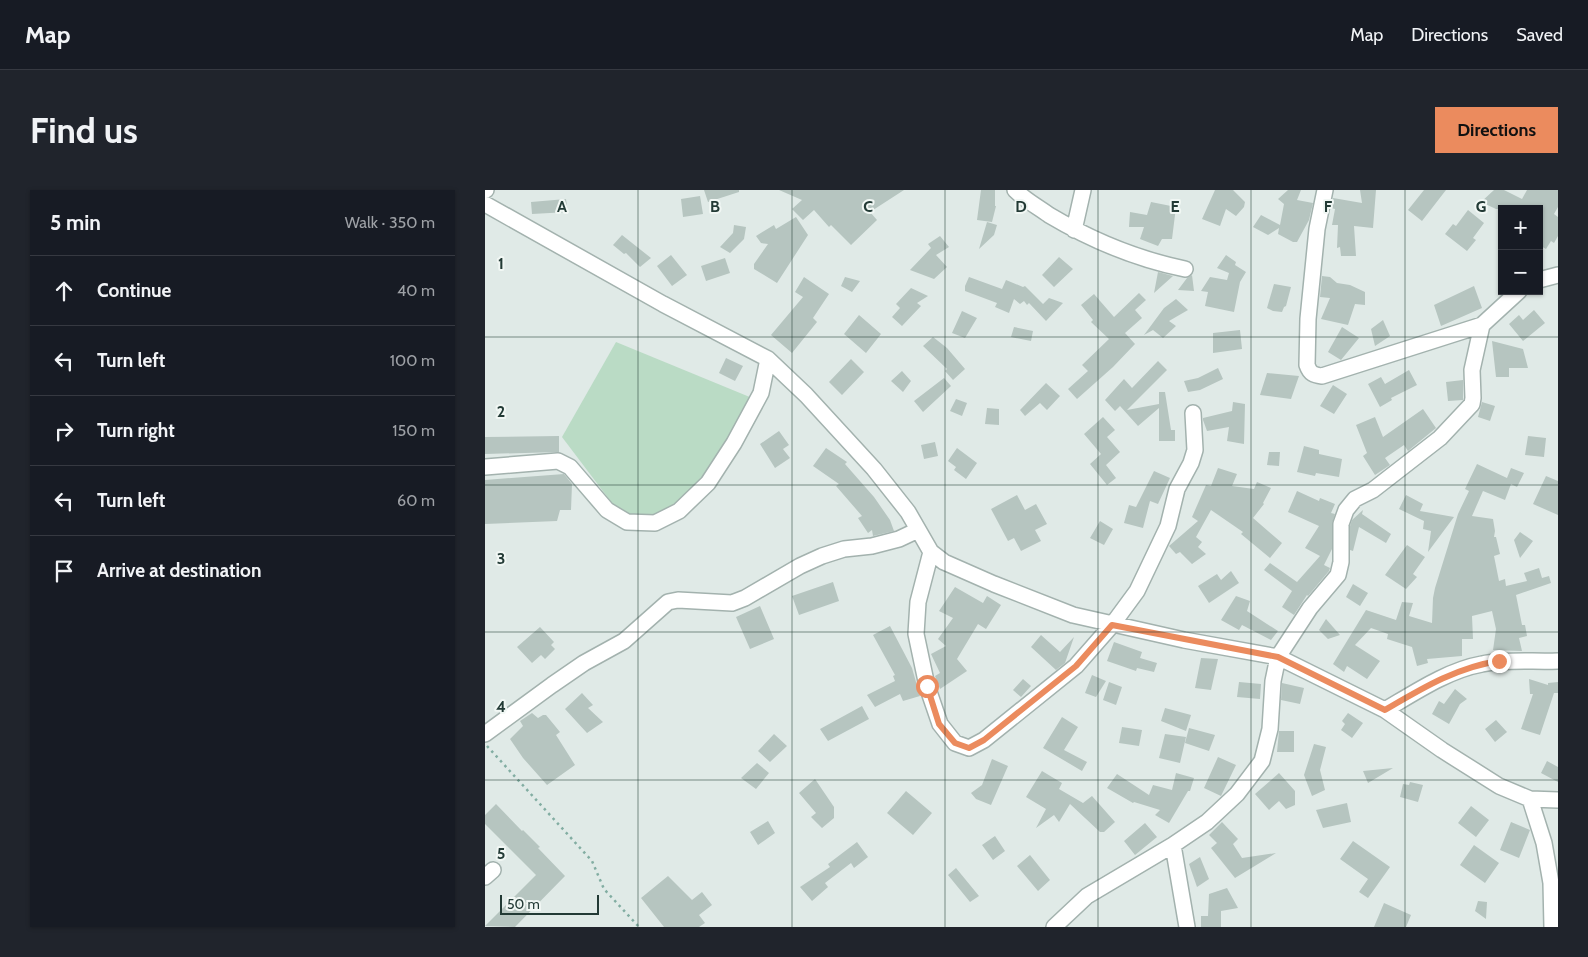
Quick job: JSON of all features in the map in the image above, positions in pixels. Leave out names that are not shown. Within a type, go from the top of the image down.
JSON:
[{"type":"street","points":[[1015,190],[1074,230],[1125,252],[1185,269]]},
{"type":"street","points":[[1074,230],[1083,190]]},
{"type":"street","points":[[1325,190],[1317,229],[1308,319],[1307,365],[1309,371],[1314,375],[1323,376],[1483,325],[1515,295]]},
{"type":"street","points":[[485,204],[654,299],[768,359],[806,395],[873,469],[908,512],[931,552],[944,562],[1073,615],[1112,625],[1278,657],[1385,710],[1441,750],[1492,782],[1530,799],[1558,800]]},
{"type":"street","points":[[1543,279],[1558,275]]},
{"type":"street","points":[[1054,927],[1087,896],[1173,845],[1207,822],[1237,794],[1262,761],[1270,729],[1273,681],[1278,657],[1310,608],[1338,575],[1341,562],[1341,524],[1346,510],[1355,499],[1373,490],[1440,438],[1471,404],[1473,398],[1472,370],[1483,325]]},
{"type":"street","points":[[485,467],[558,461],[569,467],[607,510],[627,522],[655,523],[679,511],[708,483],[734,444],[761,392],[768,359]]},
{"type":"street","points":[[931,552],[918,602],[916,634],[927,686],[939,724],[955,743],[969,748],[984,740],[1076,666],[1112,625],[1137,591],[1168,526],[1177,489],[1191,463],[1195,450],[1193,413]]},
{"type":"street","points":[[485,734],[584,663],[624,641],[668,602],[678,600],[732,603],[745,598],[800,566],[822,556],[844,549],[872,546],[918,530]]},
{"type":"street","points":[[1385,710],[1424,687],[1480,664],[1499,661],[1558,661]]},
{"type":"street","points":[[1530,799],[1544,843],[1551,883],[1552,927]]},
{"type":"street","points":[[1173,845],[1187,927]]},
{"type":"path","points":[[485,743],[592,861],[604,889],[639,927]]},
{"type":"green space","points":[[616,342],[757,400],[702,487],[657,521],[621,515],[562,437]]},
{"type":"building","points":[[704,190],[739,190],[739,192],[708,202]]},
{"type":"building","points":[[779,190],[904,190],[870,212],[877,220],[851,245],[831,225],[829,227],[814,210],[803,220],[792,209],[802,200]]},
{"type":"building","points":[[981,190],[995,190],[996,206],[992,222],[977,220]]},
{"type":"building","points":[[1215,190],[1233,190],[1245,202],[1244,207],[1236,216],[1226,209],[1220,226],[1202,219]]},
{"type":"building","points":[[1288,190],[1301,190],[1297,200],[1313,203],[1309,220],[1297,242],[1293,242],[1278,234],[1279,228],[1268,235],[1253,227],[1261,215],[1280,225],[1284,204],[1278,199]]},
{"type":"building","points":[[1360,190],[1376,190],[1373,228],[1354,226],[1356,256],[1341,256],[1340,247],[1337,248],[1338,225],[1332,225],[1335,209],[1331,208],[1333,198],[1362,203]]},
{"type":"building","points":[[1424,190],[1446,190],[1422,221],[1408,210]]},
{"type":"building","points":[[1494,190],[1504,190],[1522,199],[1527,190],[1558,190],[1558,207],[1554,214],[1558,217],[1558,236],[1554,243],[1551,241],[1546,249],[1543,247],[1543,205],[1498,205],[1498,209],[1496,209],[1481,202]]},
{"type":"building","points":[[700,196],[703,214],[683,217],[681,199]]},
{"type":"building","points":[[566,199],[568,212],[532,214],[531,202]]},
{"type":"building","points":[[1151,202],[1176,207],[1172,239],[1162,239],[1158,246],[1140,239],[1144,227],[1129,227],[1130,212],[1147,215]]},
{"type":"building","points":[[1468,210],[1484,223],[1473,238],[1476,240],[1467,251],[1445,234],[1453,224],[1456,226]]},
{"type":"building","points":[[796,217],[808,235],[777,283],[754,269],[754,264],[768,244],[761,243],[756,236],[774,225],[776,229]]},
{"type":"building","points":[[987,222],[997,225],[994,235],[979,249]]},
{"type":"building","points":[[734,225],[746,227],[744,239],[730,253],[720,247],[733,233]]},
{"type":"building","points":[[622,235],[651,258],[640,267],[626,253],[624,254],[613,245]]},
{"type":"building","points":[[940,236],[949,247],[936,255],[947,267],[934,279],[910,270],[931,248],[928,244]]},
{"type":"building","points":[[671,255],[687,275],[672,286],[657,266]]},
{"type":"building","points":[[1226,255],[1236,262],[1235,265],[1246,272],[1240,282],[1234,312],[1205,306],[1208,292],[1201,291],[1210,277],[1227,280],[1229,273],[1217,268]]},
{"type":"building","points":[[1059,257],[1073,269],[1054,287],[1042,275]]},
{"type":"building","points":[[725,258],[730,273],[706,281],[701,266]]},
{"type":"building","points":[[1158,272],[1173,276],[1154,293]]},
{"type":"building","points":[[1192,275],[1194,291],[1178,290],[1187,278]]},
{"type":"building","points":[[1322,276],[1330,277],[1337,283],[1350,285],[1365,292],[1365,305],[1355,304],[1348,325],[1321,319],[1330,298],[1320,297]]},
{"type":"building","points":[[804,277],[829,294],[813,318],[817,322],[792,353],[771,335],[803,297],[795,292]]},
{"type":"building","points":[[845,277],[860,281],[852,292],[841,286]]},
{"type":"building","points":[[969,277],[1002,289],[1006,280],[1023,287],[1025,286],[1043,304],[1049,298],[1063,303],[1046,321],[1029,303],[1027,305],[1024,301],[1020,304],[1014,299],[1009,313],[995,307],[997,303],[965,291]]},
{"type":"building","points":[[1274,284],[1291,287],[1286,306],[1282,312],[1267,308]]},
{"type":"building","points":[[1474,286],[1482,308],[1441,326],[1434,305]]},
{"type":"building","points":[[911,288],[928,296],[917,303],[921,306],[902,326],[892,317],[900,308],[896,304]]},
{"type":"building","points":[[1139,293],[1146,300],[1135,310],[1142,318],[1125,333],[1135,344],[1113,367],[1077,399],[1068,389],[1088,371],[1082,365],[1109,339],[1091,322],[1093,320],[1081,305],[1094,294],[1114,317]]},
{"type":"building","points":[[1176,299],[1188,310],[1169,321],[1176,326],[1163,338],[1153,330],[1144,335],[1164,308]]},
{"type":"building","points":[[1534,310],[1545,323],[1523,341],[1509,324],[1519,315],[1523,320]]},
{"type":"building","points":[[962,311],[977,318],[965,338],[952,333]]},
{"type":"building","points":[[859,315],[881,334],[866,353],[844,334]]},
{"type":"building","points":[[1383,320],[1390,336],[1375,346],[1371,329]]},
{"type":"building","points":[[1014,327],[1033,331],[1031,341],[1011,337]]},
{"type":"building","points":[[1342,327],[1359,338],[1341,360],[1328,352]]},
{"type":"building","points":[[1240,330],[1242,349],[1213,353],[1213,333]]},
{"type":"building","points":[[933,337],[947,348],[965,369],[953,380],[945,371],[947,369],[923,346]]},
{"type":"building","points":[[1492,341],[1523,349],[1528,368],[1509,368],[1509,377],[1496,377]]},
{"type":"building","points":[[726,358],[743,366],[735,381],[719,373]]},
{"type":"building","points":[[851,359],[864,372],[842,395],[829,382]]},
{"type":"building","points":[[1158,361],[1167,370],[1127,410],[1159,404],[1159,392],[1165,392],[1171,430],[1175,430],[1175,441],[1159,441],[1159,408],[1138,426],[1120,406],[1115,411],[1105,400],[1124,379],[1132,388]]},
{"type":"building","points":[[1218,368],[1223,379],[1200,390],[1188,392],[1184,381],[1198,378]]},
{"type":"building","points":[[1409,370],[1417,385],[1391,398],[1392,400],[1380,407],[1368,384],[1381,377],[1385,384]]},
{"type":"building","points":[[902,371],[911,381],[903,392],[891,381]]},
{"type":"building","points":[[1267,373],[1299,376],[1291,399],[1260,395]]},
{"type":"building","points":[[944,378],[951,386],[923,412],[914,401]]},
{"type":"building","points":[[1463,380],[1463,400],[1448,401],[1446,382]]},
{"type":"building","points":[[1046,383],[1060,396],[1047,410],[1040,403],[1025,416],[1020,410]]},
{"type":"building","points":[[1333,385],[1347,394],[1334,414],[1320,406]]},
{"type":"building","points":[[956,399],[967,403],[962,416],[950,411]]},
{"type":"building","points":[[1233,402],[1245,404],[1244,444],[1227,441],[1229,427],[1207,431],[1203,420],[1203,418],[1232,411]]},
{"type":"building","points":[[1482,402],[1495,406],[1490,421],[1478,417]]},
{"type":"building","points":[[987,408],[999,409],[999,425],[985,424]]},
{"type":"building","points":[[1423,409],[1436,428],[1408,451],[1404,445],[1385,458],[1390,465],[1375,475],[1363,456],[1367,453],[1356,425],[1375,417],[1383,437]]},
{"type":"building","points":[[1103,417],[1115,430],[1107,437],[1120,452],[1106,465],[1116,478],[1107,485],[1090,464],[1101,454],[1084,434]]},
{"type":"building","points":[[779,431],[789,445],[783,449],[790,458],[775,468],[760,444]]},
{"type":"building","points":[[559,436],[559,452],[485,454],[485,437]]},
{"type":"building","points":[[1528,436],[1546,438],[1544,457],[1525,455]]},
{"type":"building","points":[[935,442],[938,456],[924,459],[921,445]]},
{"type":"building","points":[[1304,446],[1319,450],[1319,454],[1342,459],[1339,477],[1316,473],[1315,476],[1297,472]]},
{"type":"building","points":[[826,448],[847,462],[845,464],[874,497],[890,520],[894,531],[873,536],[872,530],[868,533],[858,518],[862,516],[836,486],[839,484],[813,466]]},
{"type":"building","points":[[957,448],[977,463],[966,479],[954,470],[956,467],[948,461]]},
{"type":"building","points":[[1269,452],[1280,452],[1279,466],[1267,465]]},
{"type":"building","points":[[1477,464],[1507,478],[1511,468],[1524,473],[1517,487],[1511,484],[1505,500],[1483,491],[1472,516],[1493,519],[1494,537],[1496,537],[1500,554],[1494,556],[1499,581],[1505,579],[1506,586],[1527,581],[1524,573],[1539,568],[1542,578],[1549,576],[1551,583],[1516,595],[1522,625],[1525,625],[1527,636],[1519,638],[1522,651],[1493,650],[1496,629],[1492,611],[1472,616],[1473,639],[1462,639],[1462,656],[1427,659],[1428,663],[1417,666],[1412,647],[1387,639],[1388,634],[1371,628],[1355,645],[1380,661],[1367,679],[1347,666],[1344,672],[1333,664],[1366,610],[1396,620],[1402,602],[1413,603],[1409,616],[1432,623],[1435,588],[1458,514],[1469,491],[1465,489]]},
{"type":"building","points":[[1218,468],[1237,474],[1232,486],[1254,489],[1257,482],[1271,488],[1264,504],[1253,518],[1282,543],[1270,558],[1241,534],[1243,532],[1211,510],[1196,537],[1202,542],[1198,547],[1206,554],[1192,564],[1180,552],[1176,554],[1169,546],[1198,521],[1192,517],[1206,485],[1211,486]]},
{"type":"building","points":[[1154,471],[1170,478],[1158,504],[1150,501],[1143,528],[1124,523],[1129,505],[1136,507]]},
{"type":"building","points":[[564,474],[572,484],[571,510],[560,510],[557,521],[485,524],[485,480]]},
{"type":"building","points":[[1546,476],[1558,481],[1558,515],[1533,504]]},
{"type":"building","points":[[1297,491],[1319,501],[1320,498],[1335,504],[1331,513],[1335,514],[1332,524],[1332,549],[1324,565],[1330,568],[1329,571],[1307,595],[1294,615],[1282,607],[1292,591],[1264,570],[1270,563],[1297,582],[1320,556],[1305,548],[1319,526],[1288,512]]},
{"type":"building","points":[[1017,495],[1025,510],[1036,504],[1047,524],[1035,530],[1041,541],[1021,551],[1014,538],[1008,541],[991,509]]},
{"type":"building","points":[[1406,495],[1423,504],[1420,511],[1454,517],[1428,552],[1431,531],[1423,529],[1424,521],[1399,509]]},
{"type":"building","points":[[1363,510],[1362,514],[1391,534],[1386,543],[1359,527],[1353,551],[1350,550],[1350,526],[1352,520]]},
{"type":"building","points":[[1100,521],[1113,529],[1104,545],[1090,538]]},
{"type":"building","points":[[1520,532],[1533,541],[1520,558],[1514,540]]},
{"type":"building","points":[[1407,545],[1425,557],[1413,574],[1417,577],[1406,589],[1385,575]]},
{"type":"building","points":[[1231,571],[1239,583],[1209,603],[1198,586],[1217,574],[1221,580]]},
{"type":"building","points":[[833,582],[839,601],[799,615],[792,596]]},
{"type":"building","points":[[1353,584],[1368,593],[1360,606],[1346,597]]},
{"type":"building","points":[[955,587],[983,603],[987,596],[1001,605],[986,629],[978,624],[957,659],[967,671],[940,689],[935,676],[940,673],[931,654],[946,646],[938,639],[953,618],[939,611]]},
{"type":"building","points":[[1236,596],[1250,601],[1247,611],[1278,631],[1271,640],[1242,625],[1239,630],[1221,620]]},
{"type":"building","points":[[760,606],[774,639],[750,649],[736,617]]},
{"type":"building","points":[[1326,619],[1340,635],[1328,639],[1319,630]]},
{"type":"building","points":[[890,626],[912,668],[920,696],[903,701],[900,694],[875,707],[867,695],[895,681],[893,676],[895,675],[873,635]]},
{"type":"building","points":[[540,627],[554,642],[551,645],[555,649],[545,659],[541,655],[532,663],[517,647]]},
{"type":"building","points":[[1041,635],[1060,652],[1074,637],[1065,663],[1056,670],[1031,647]]},
{"type":"building","points":[[1114,642],[1142,652],[1140,658],[1157,663],[1154,672],[1137,668],[1136,671],[1107,661]]},
{"type":"building","points":[[1201,658],[1218,659],[1211,690],[1195,688]]},
{"type":"building","points":[[1092,675],[1106,681],[1096,697],[1085,693]]},
{"type":"building","points":[[1023,679],[1031,686],[1021,697],[1013,690]]},
{"type":"building","points":[[1529,679],[1548,685],[1548,683],[1558,682],[1558,693],[1554,693],[1540,735],[1521,729],[1533,694],[1530,694]]},
{"type":"building","points":[[1109,682],[1122,687],[1116,705],[1103,700]]},
{"type":"building","points":[[1239,682],[1261,684],[1260,699],[1237,697]]},
{"type":"building","points":[[1282,683],[1304,688],[1300,704],[1281,700]]},
{"type":"building","points":[[1455,689],[1467,699],[1460,704],[1449,724],[1432,714],[1439,701],[1444,704]]},
{"type":"building","points":[[582,693],[593,705],[588,708],[603,722],[587,733],[565,709]]},
{"type":"building","points":[[862,706],[869,719],[828,741],[820,729]]},
{"type":"building","points":[[1165,708],[1191,715],[1186,731],[1161,721]]},
{"type":"building","points":[[532,713],[538,718],[546,715],[560,732],[556,735],[575,765],[547,785],[523,758],[510,739],[523,726],[520,721]]},
{"type":"building","points":[[1348,713],[1363,723],[1352,738],[1341,730],[1345,724],[1342,721]]},
{"type":"building","points":[[1062,717],[1078,727],[1064,750],[1087,762],[1082,771],[1043,748]]},
{"type":"building","points":[[1496,720],[1507,732],[1495,742],[1485,729]]},
{"type":"building","points":[[1122,727],[1142,730],[1139,746],[1119,743]]},
{"type":"building","points":[[1189,728],[1215,735],[1209,751],[1185,743]]},
{"type":"building","points":[[1279,731],[1294,731],[1294,752],[1277,752]]},
{"type":"building","points":[[774,734],[787,746],[770,762],[758,751]]},
{"type":"building","points":[[1165,734],[1186,737],[1180,763],[1159,758]]},
{"type":"building","points":[[1314,744],[1326,747],[1320,770],[1325,790],[1312,796],[1304,775]]},
{"type":"building","points":[[1218,757],[1236,765],[1221,796],[1204,788]]},
{"type":"building","points":[[992,759],[1008,766],[991,805],[976,799],[971,793],[982,785]]},
{"type":"building","points":[[1547,761],[1558,767],[1558,782],[1541,773]]},
{"type":"building","points":[[757,763],[769,773],[756,789],[741,778]]},
{"type":"building","points":[[1393,768],[1368,783],[1363,771]]},
{"type":"building","points":[[1042,771],[1062,783],[1059,789],[1083,803],[1092,796],[1115,822],[1104,832],[1100,832],[1070,804],[1059,822],[1054,815],[1036,828],[1046,809],[1026,797]]},
{"type":"building","points":[[1176,773],[1194,778],[1190,791],[1188,791],[1169,823],[1155,815],[1160,810],[1133,803],[1107,788],[1117,774],[1149,795],[1153,785],[1172,790]]},
{"type":"building","points":[[1279,773],[1295,791],[1295,805],[1286,809],[1279,801],[1269,810],[1255,794]]},
{"type":"building","points":[[815,779],[834,807],[834,818],[822,828],[811,817],[816,813],[799,793]]},
{"type":"building","points":[[1410,782],[1423,785],[1418,802],[1400,797],[1403,784],[1409,785]]},
{"type":"building","points":[[906,791],[932,813],[913,835],[887,813]]},
{"type":"building","points":[[1347,803],[1351,822],[1323,828],[1316,810]]},
{"type":"building","points":[[496,804],[540,847],[538,848],[565,876],[515,927],[485,926],[536,875],[485,824],[485,815]]},
{"type":"building","points":[[1471,806],[1489,820],[1476,837],[1458,823]]},
{"type":"building","points":[[768,821],[775,833],[758,845],[750,832]]},
{"type":"building","points":[[1222,822],[1238,839],[1233,844],[1242,858],[1276,853],[1235,878],[1211,848],[1217,843],[1209,835]]},
{"type":"building","points":[[1511,822],[1530,830],[1519,858],[1500,850]]},
{"type":"building","points":[[1145,823],[1157,837],[1135,855],[1124,841]]},
{"type":"building","points":[[995,836],[1005,851],[993,860],[982,845]]},
{"type":"building","points":[[1353,841],[1390,867],[1368,898],[1359,892],[1368,879],[1340,859]]},
{"type":"building","points":[[857,842],[868,857],[854,868],[851,863],[825,883],[828,887],[812,901],[800,887],[830,867],[828,864]]},
{"type":"building","points":[[1474,845],[1499,863],[1485,883],[1460,865]]},
{"type":"building","points":[[1030,855],[1050,880],[1038,891],[1017,866]]},
{"type":"building","points":[[1200,857],[1209,879],[1197,887],[1189,864]]},
{"type":"building","points":[[956,868],[979,896],[970,902],[948,875]]},
{"type":"building","points":[[668,876],[692,900],[702,892],[712,905],[699,915],[705,923],[699,927],[664,927],[641,898]]},
{"type":"building","points":[[1227,888],[1238,908],[1221,911],[1221,927],[1201,927],[1201,916],[1208,916],[1209,894]]},
{"type":"building","points":[[1478,901],[1487,902],[1486,919],[1475,911]]},
{"type":"building","points":[[1384,903],[1411,915],[1406,927],[1374,927]]},
{"type":"route","points":[[927,686],[939,724],[955,743],[969,748],[984,740],[1076,666],[1112,625],[1278,657],[1385,710],[1424,687],[1455,673],[1480,664],[1499,661]]}]
